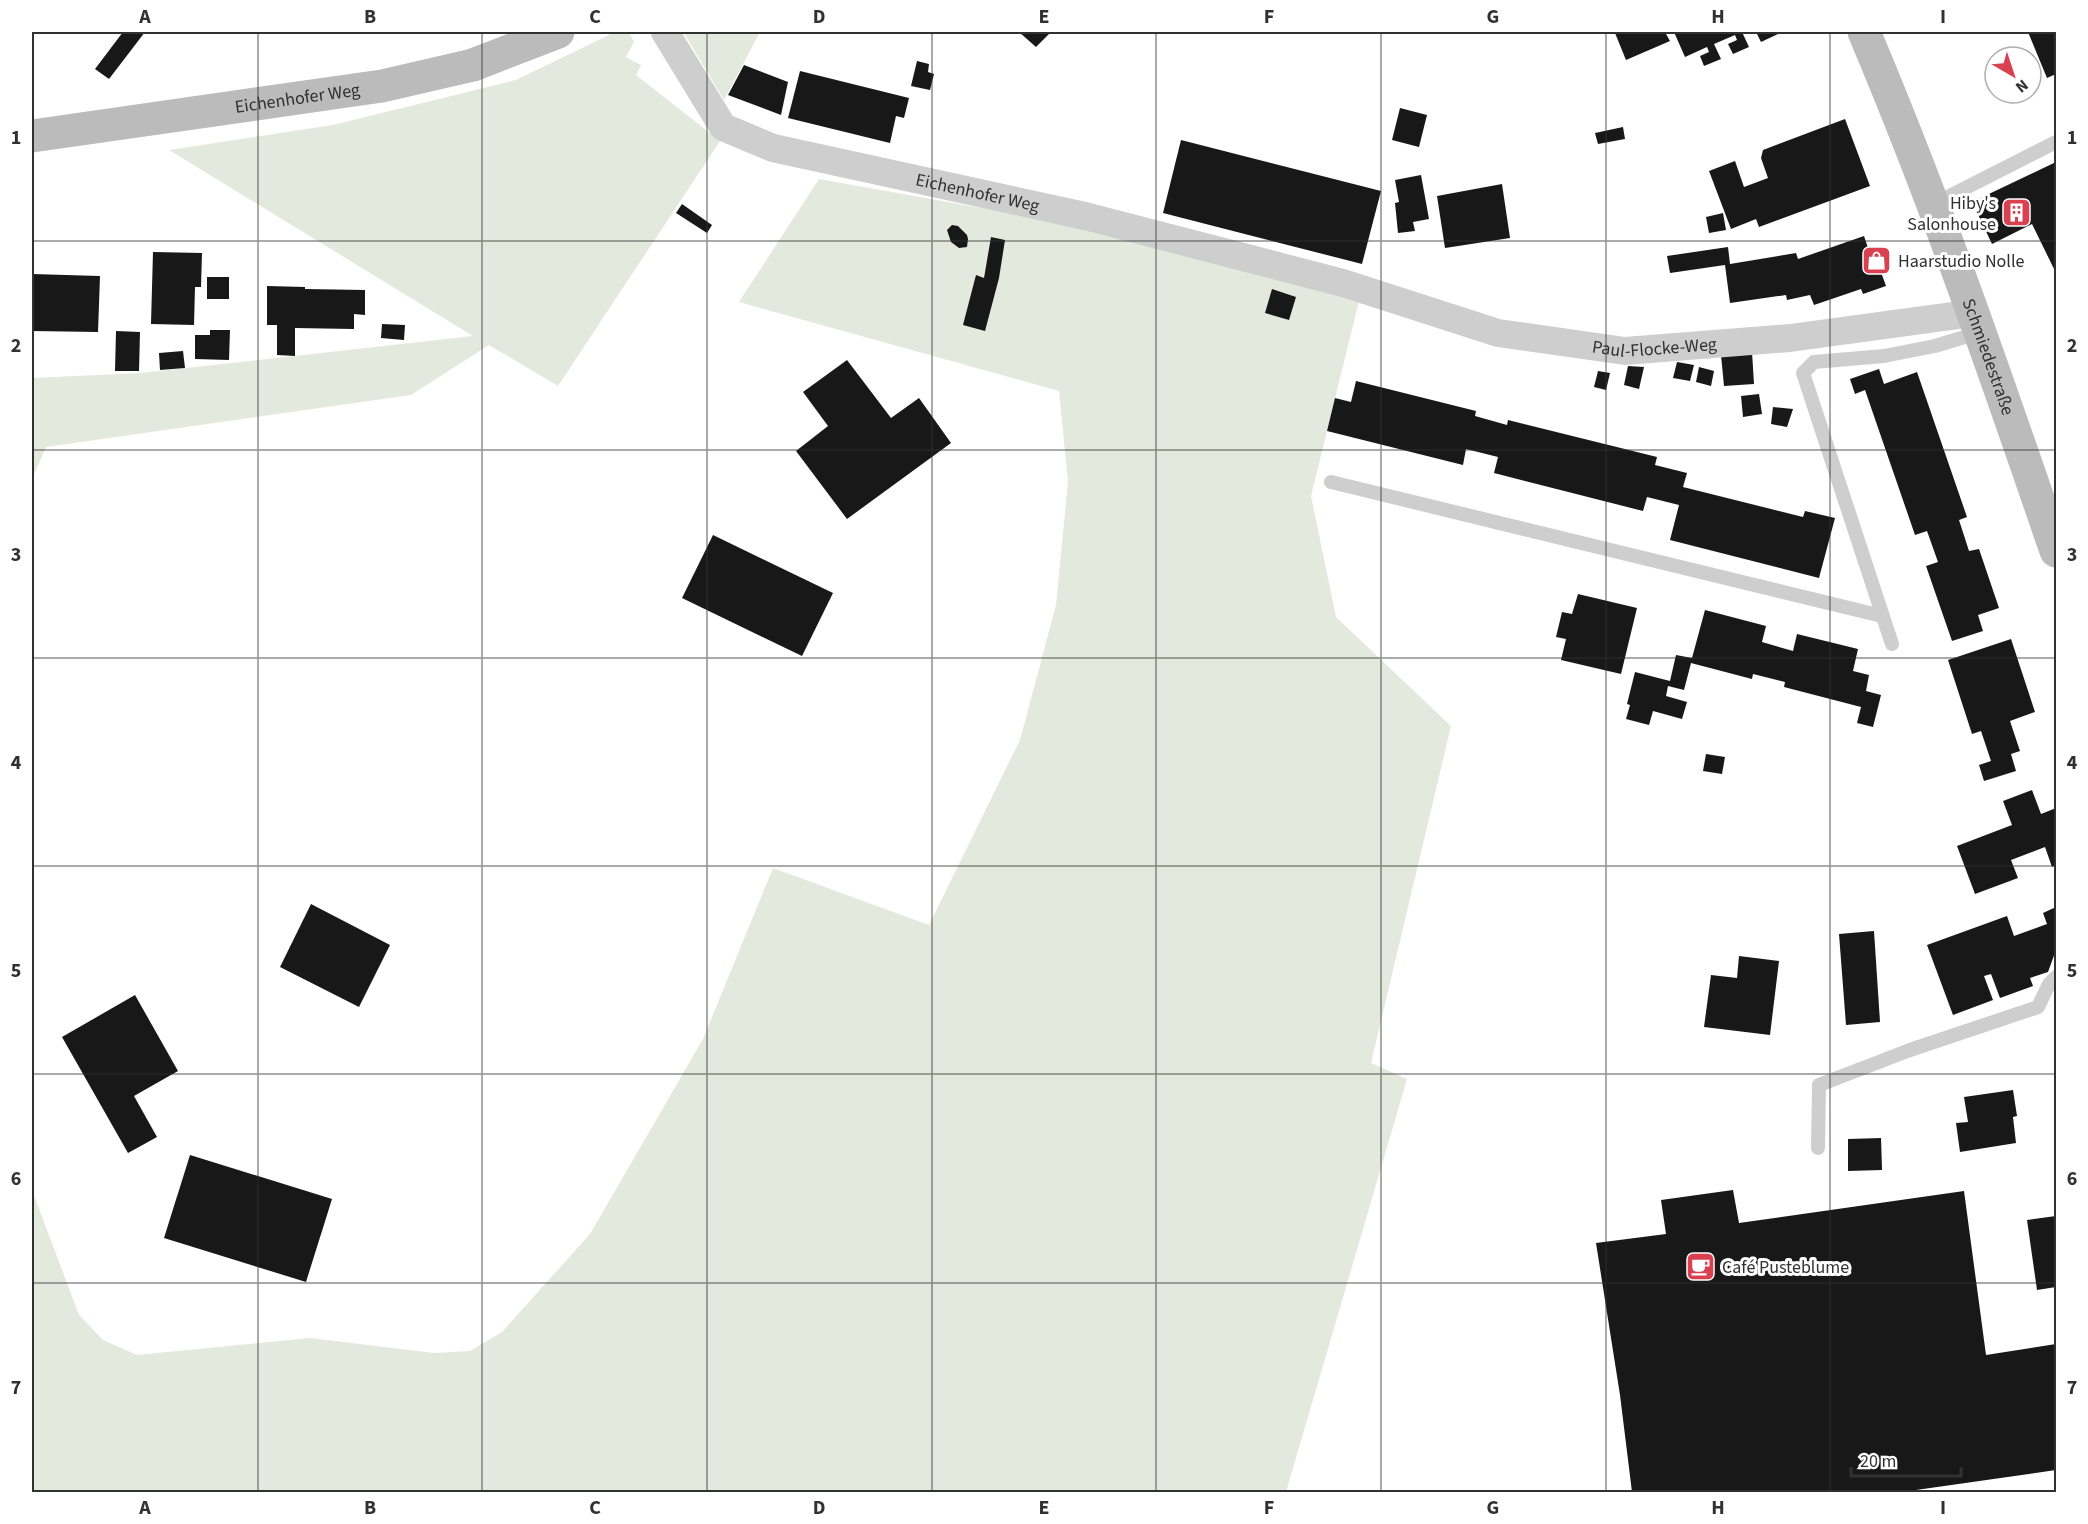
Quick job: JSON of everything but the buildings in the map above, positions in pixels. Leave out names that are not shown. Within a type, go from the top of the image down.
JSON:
[{"type":"main road","name":"Eichenhofer Weg","points":[[32,136],[382,87],[473,64],[558,32]]},
{"type":"main road","name":"Schmiedestraße","points":[[1864,32],[1934,204],[2056,551]]},
{"type":"street","name":"Eichenhofer Weg","points":[[665,32],[723,127],[773,148],[1085,216],[1343,283]]},
{"type":"street","name":"Paul-Flocke-Weg","points":[[1343,283],[1498,333],[1625,351],[1977,322]]},
{"type":"lane","points":[[1934,204],[2056,142]]},
{"type":"lane","points":[[1892,644],[1803,373],[1814,362],[1884,356],[1935,346],[1977,322]]},
{"type":"lane","points":[[1331,482],[1882,616]]},
{"type":"lane","points":[[1818,1148],[1819,1085],[1910,1050],[2038,1007],[2049,984],[2056,977]]},
{"type":"shaded area","points":[[615,32],[629,32],[634,42],[626,57],[641,65],[636,75],[720,141],[558,386],[489,345],[411,395],[46,447],[32,479],[32,378],[141,373],[473,336],[169,150],[333,125],[516,80]]},
{"type":"shaded area","points":[[684,32],[760,32],[724,100],[685,35]]},
{"type":"shaded area","points":[[819,179],[1077,225],[1359,301],[1311,496],[1336,617],[1451,726],[1371,1063],[1407,1079],[1286,1492],[32,1492],[32,1190],[79,1315],[103,1340],[137,1355],[310,1338],[434,1353],[470,1351],[502,1332],[590,1234],[703,1039],[773,868],[929,925],[1020,740],[1056,605],[1068,482],[1059,391],[739,302]]},
{"type":"place","name":"Hiby's Salonhouse","points":[[2017,213]]},
{"type":"place","name":"Haarstudio Nolle","points":[[1877,261]]},
{"type":"place","name":"Café Pusteblume","points":[[1701,1267]]}]
